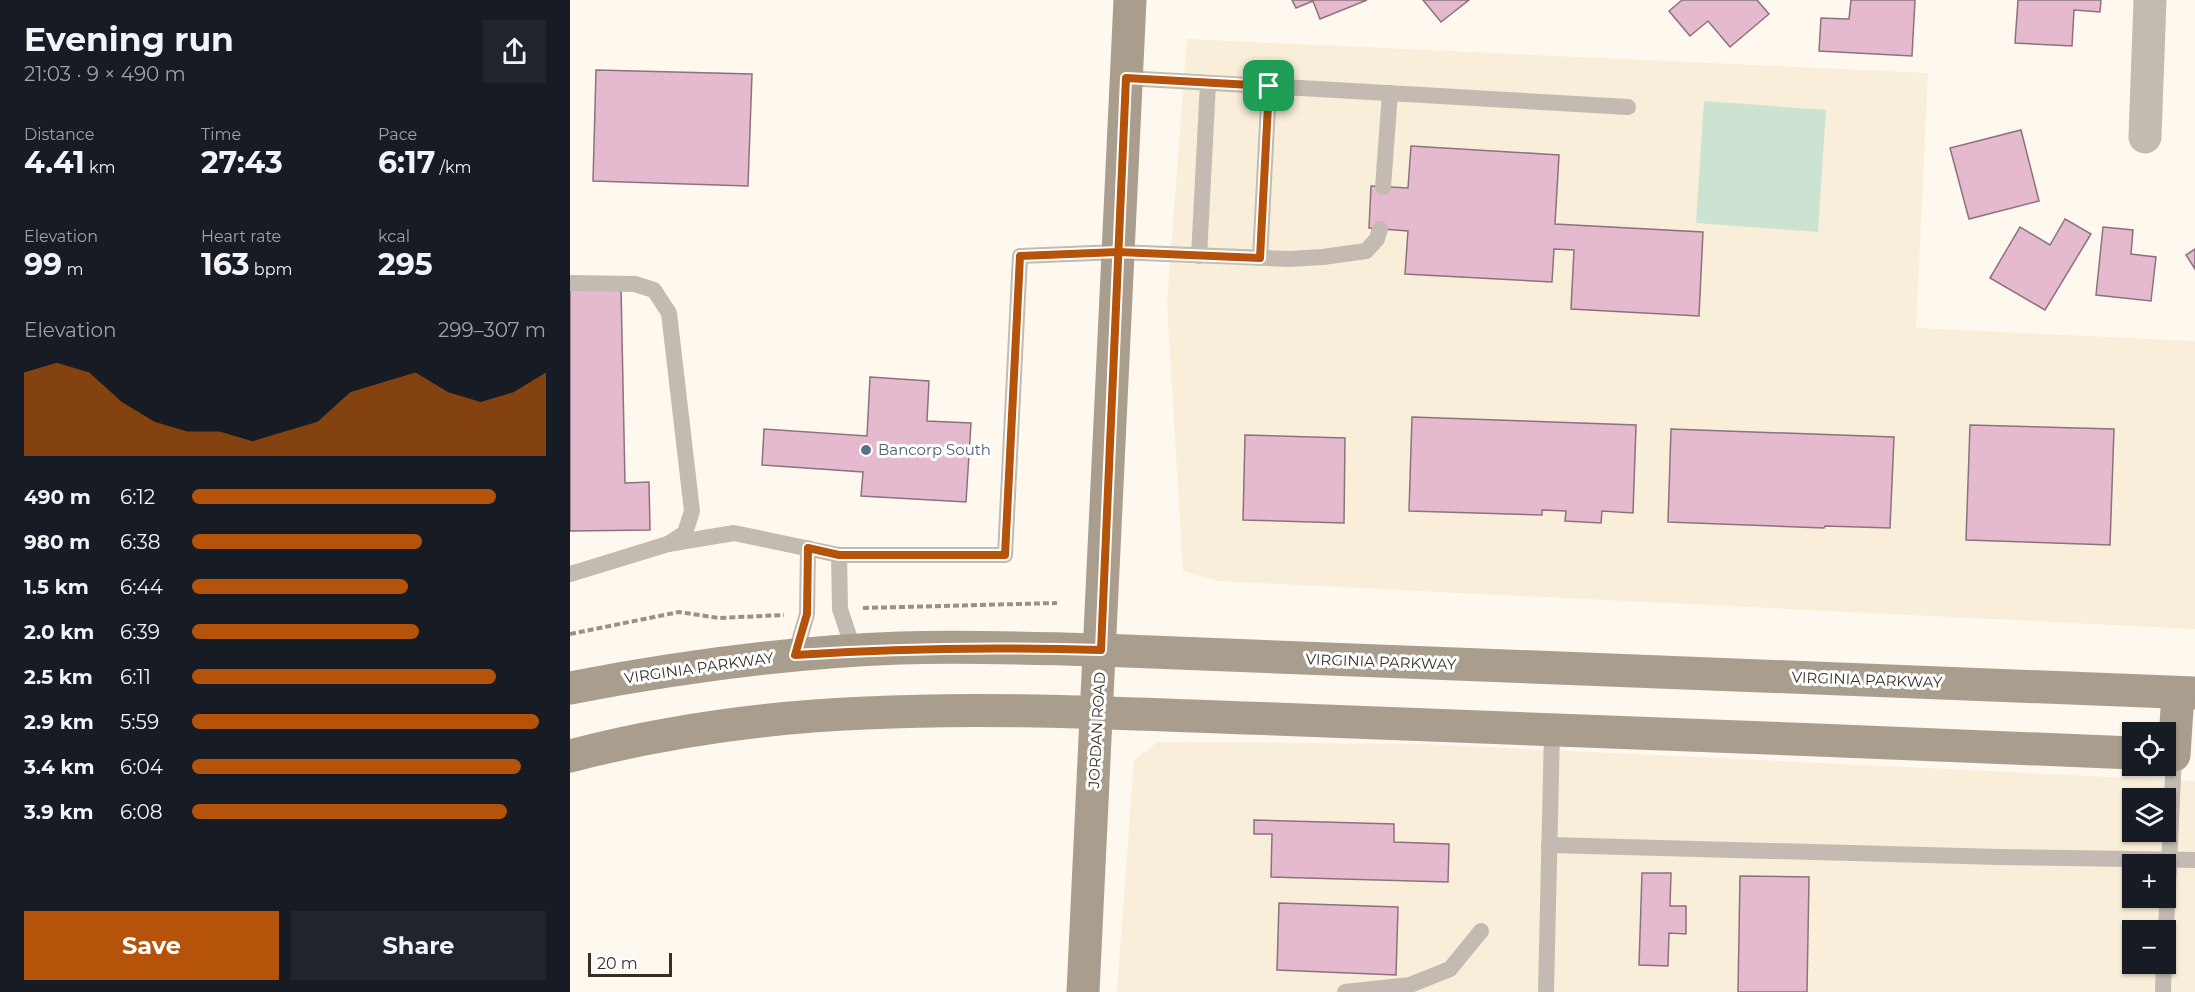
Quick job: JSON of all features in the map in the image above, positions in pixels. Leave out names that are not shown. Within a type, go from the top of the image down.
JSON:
[{"type":"main road","name":"JORDAN ROAD","points":[[1083,992],[1130,0]]},
{"type":"main road","name":"VIRGINIA PARKWAY","points":[[570,688],[622,678],[795,655],[961,647],[1101,650],[2186,693]]},
{"type":"main road","points":[[2178,755],[2186,693]]},
{"type":"main road","points":[[570,756],[642,739],[806,717],[939,711],[1098,713],[2122,753]]},
{"type":"street","points":[[2145,137],[2150,0]]},
{"type":"lane","points":[[1126,78],[1628,107]]},
{"type":"lane","points":[[1199,256],[1208,83]]},
{"type":"lane","points":[[1260,258],[1269,86]]},
{"type":"lane","points":[[1383,187],[1390,93]]},
{"type":"lane","points":[[570,574],[668,544],[734,533],[839,555],[1005,555],[1020,256],[1118,252],[1290,260],[1348,255],[1366,251],[1377,240],[1380,229]]},
{"type":"lane","points":[[570,283],[635,284],[654,290],[669,313],[692,511],[685,533],[668,544]]},
{"type":"lane","points":[[795,655],[807,614],[808,548]]},
{"type":"lane","points":[[839,555],[840,609],[854,651]]},
{"type":"lane","points":[[1546,992],[1552,730]]},
{"type":"lane","points":[[2169,854],[2178,755]]},
{"type":"lane","points":[[1549,845],[2122,858]]},
{"type":"lane","points":[[2176,859],[2195,860]]},
{"type":"lane","points":[[1345,992],[1410,985],[1450,969],[1481,931]]},
{"type":"lane","points":[[2163,992],[2164,974]]},
{"type":"shaded area","points":[[1187,39],[1928,73],[1916,328],[2195,341],[2195,629],[1218,581],[1183,571],[1167,303]]},
{"type":"shaded area","points":[[1158,742],[1423,744],[2195,781],[2195,992],[1117,992],[1134,760]]},
{"type":"green space","points":[[1704,101],[1826,110],[1818,232],[1696,223]]},
{"type":"building","points":[[1292,0],[1367,0],[1320,19],[1313,1],[1296,8]]},
{"type":"building","points":[[1423,0],[1469,0],[1441,22]]},
{"type":"building","points":[[1682,0],[1757,0],[1769,14],[1730,47],[1708,21],[1690,36],[1669,11]]},
{"type":"building","points":[[1851,0],[1915,0],[1912,56],[1819,51],[1821,18],[1849,19]]},
{"type":"building","points":[[2018,0],[2101,0],[2100,12],[2074,10],[2072,46],[2015,43]]},
{"type":"building","points":[[596,70],[752,74],[748,186],[593,181]]},
{"type":"building","points":[[2021,130],[2039,201],[1969,219],[1950,148]]},
{"type":"building","points":[[1411,146],[1559,155],[1555,224],[1703,232],[1699,316],[1571,309],[1574,250],[1554,249],[1552,282],[1405,274],[1408,231],[1369,228],[1371,186],[1408,188]]},
{"type":"building","points":[[2065,219],[2091,234],[2045,310],[1990,278],[2020,227],[2050,245]]},
{"type":"building","points":[[2103,227],[2133,230],[2131,254],[2156,257],[2151,301],[2096,295]]},
{"type":"building","points":[[2195,249],[2195,269],[2186,255]]},
{"type":"building","points":[[621,287],[625,483],[649,482],[650,530],[570,531],[570,288]]},
{"type":"building","name":"Bancorp South","points":[[870,377],[929,381],[927,421],[971,423],[966,502],[861,496],[863,472],[762,465],[764,429],[867,436]]},
{"type":"building","points":[[1412,417],[1636,425],[1633,513],[1602,511],[1601,523],[1565,521],[1566,511],[1542,510],[1542,515],[1409,511]]},
{"type":"building","points":[[1970,425],[2114,429],[2110,545],[1966,540]]},
{"type":"building","points":[[1671,429],[1894,437],[1890,528],[1668,522]]},
{"type":"building","points":[[1245,435],[1345,438],[1344,523],[1243,520]]},
{"type":"building","points":[[1254,820],[1394,824],[1394,842],[1449,844],[1448,882],[1271,877],[1272,834],[1254,834]]},
{"type":"building","points":[[1642,873],[1671,873],[1670,906],[1686,906],[1686,934],[1669,933],[1668,966],[1639,965]]},
{"type":"building","points":[[1740,876],[1809,877],[1807,992],[1738,992]]},
{"type":"building","points":[[1279,903],[1398,907],[1396,975],[1277,970]]},
{"type":"place","name":"Bancorp South","points":[[866,450]]},
{"type":"route","points":[[1269,86],[1126,78],[1118,252],[1101,650],[961,647],[900,648],[795,655],[807,614],[808,548],[839,555],[1005,555],[1020,256],[1118,252],[1260,258],[1269,86]]}]
